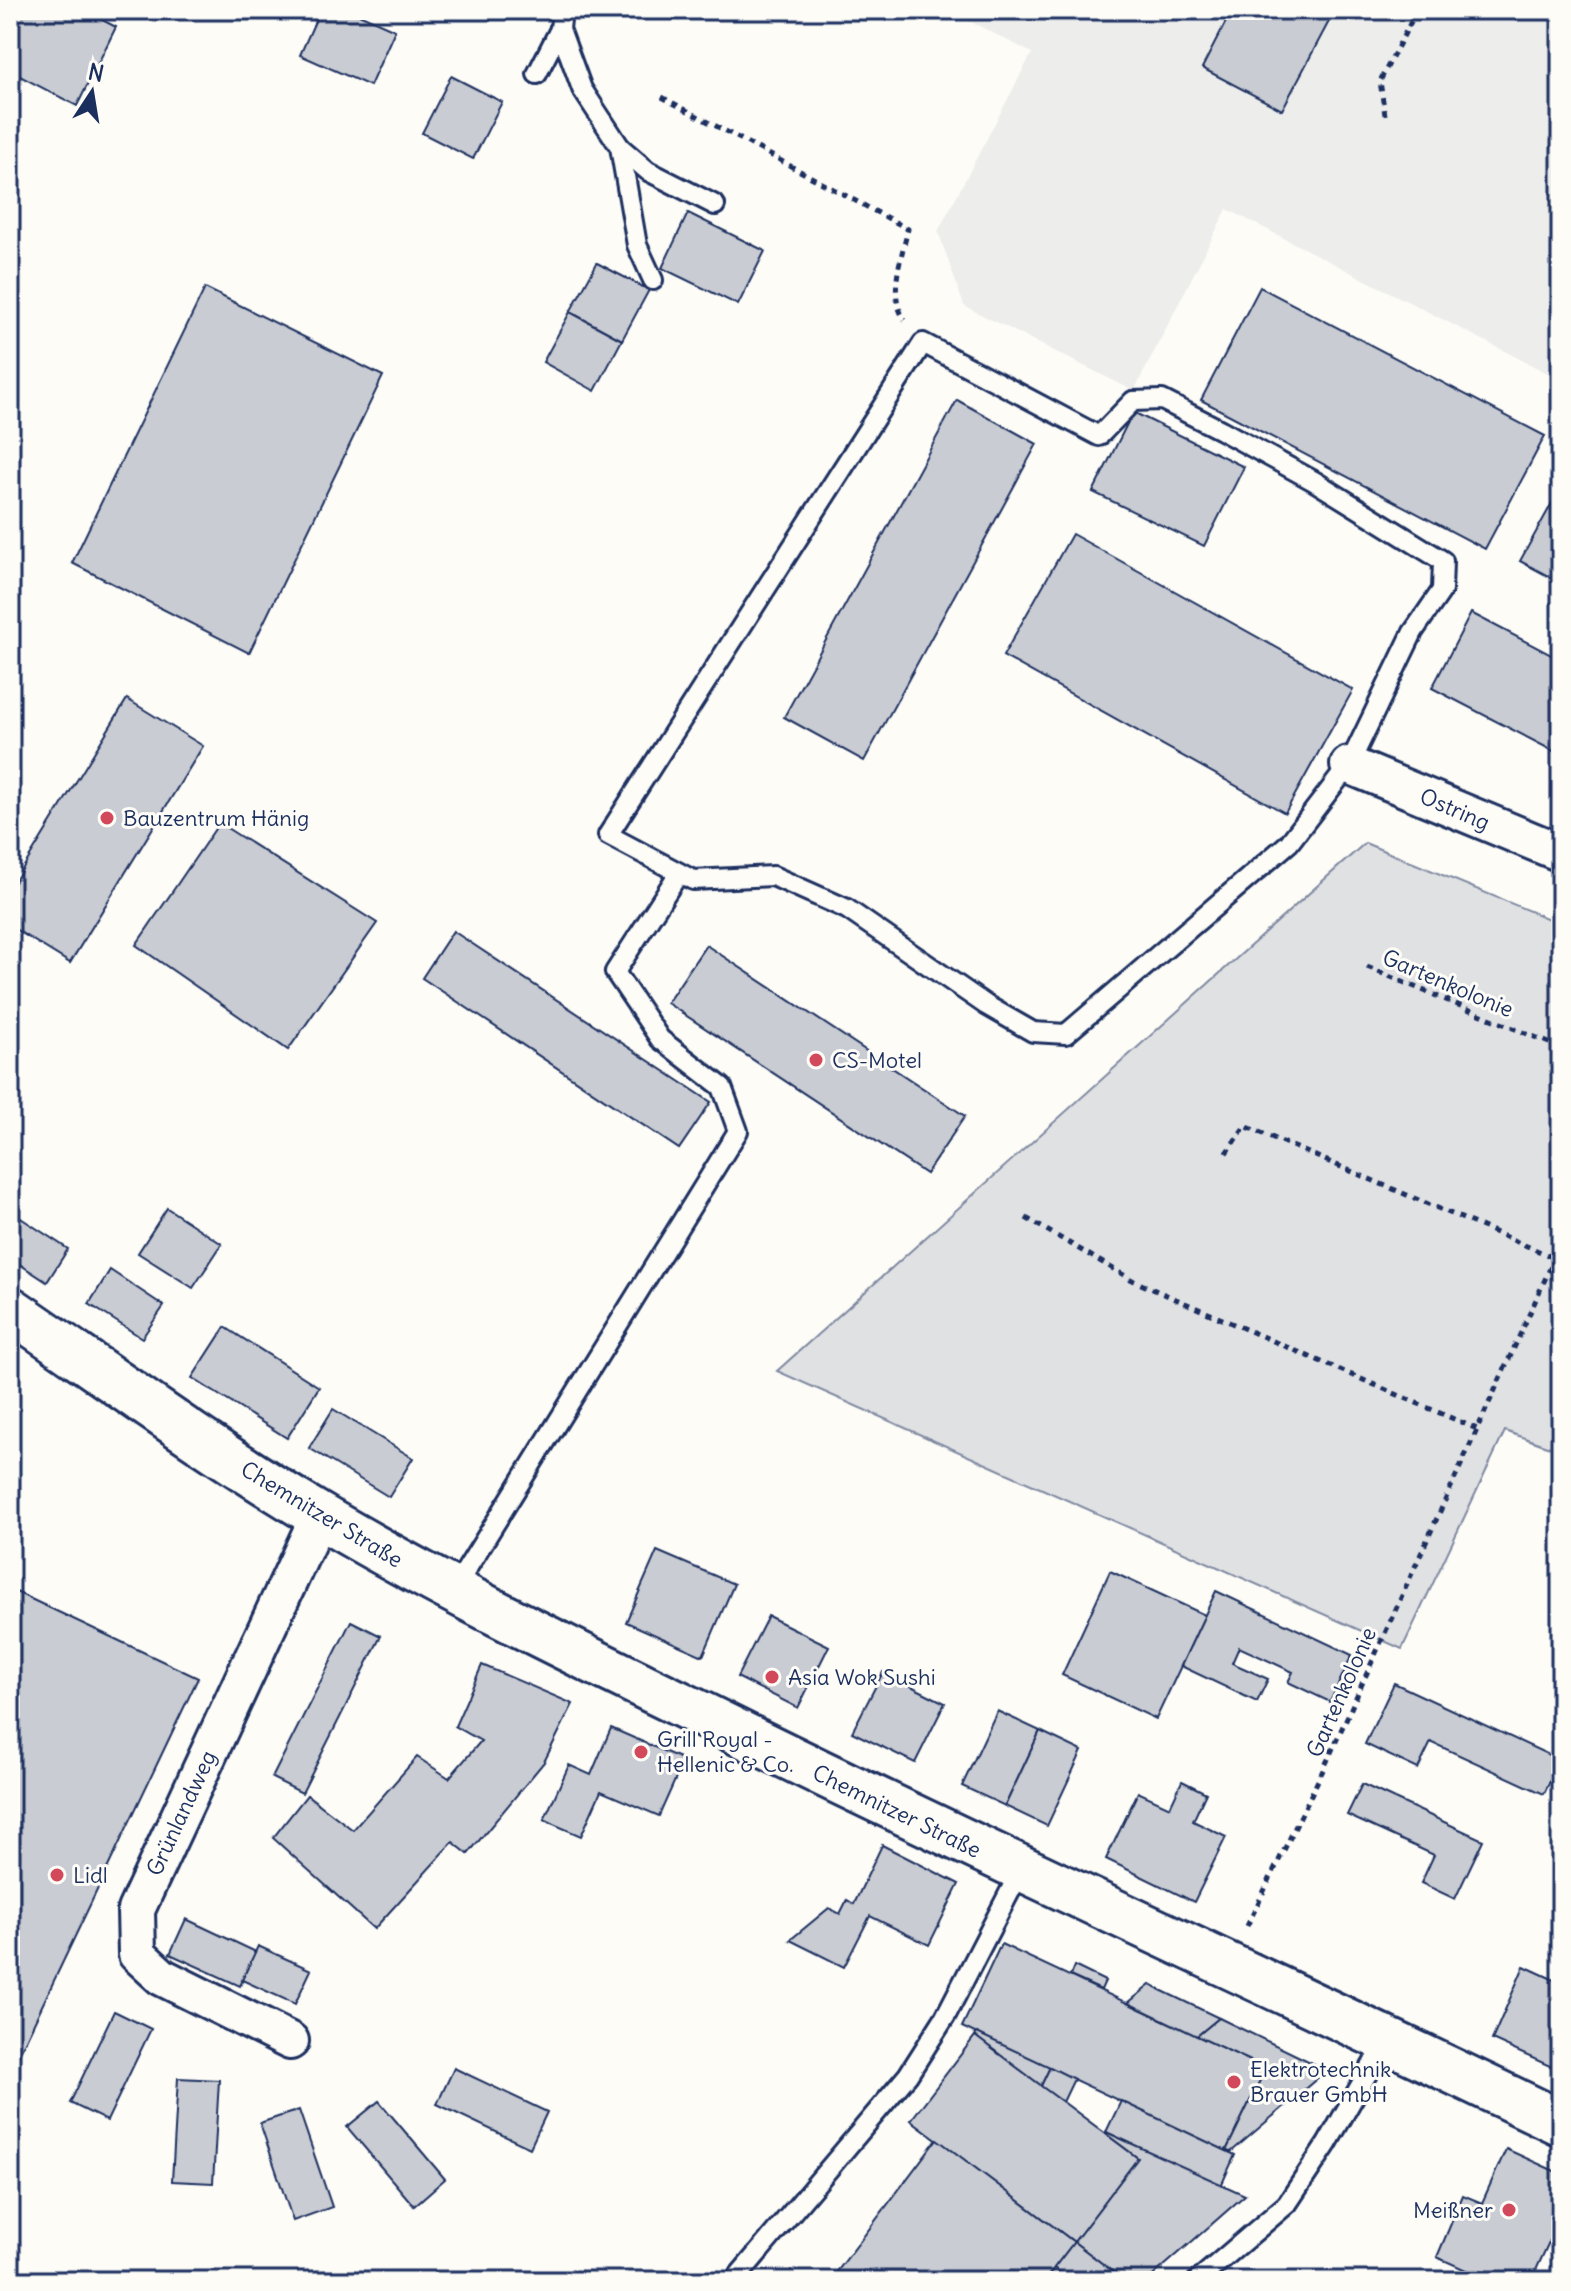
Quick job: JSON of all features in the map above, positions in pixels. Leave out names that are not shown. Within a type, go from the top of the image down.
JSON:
[{"type":"street","name":"Ostring","points":[[1349,765],[1561,853]]},
{"type":"street","name":"Chemnitzer Straße","points":[[10,1309],[240,1466],[319,1516],[453,1591],[1021,1870],[1561,2123]]},
{"type":"street","name":"Grünlandweg","points":[[290,2041],[162,1977],[137,1954],[136,1910],[319,1516]]},
{"type":"lane","points":[[537,74],[560,29],[562,10]]},
{"type":"lane","points":[[560,29],[582,89],[620,147],[648,171],[715,205]]},
{"type":"lane","points":[[620,147],[637,245],[653,280]]},
{"type":"lane","points":[[923,343],[1099,436],[1133,401],[1162,400],[1314,481],[1443,561],[1442,590],[1413,632],[1349,765],[1289,843],[1066,1034],[1033,1032],[986,1005],[847,909],[773,876],[693,880],[608,835],[923,343]]},
{"type":"lane","points":[[453,1591],[738,1131],[722,1087],[660,1039],[615,972],[679,873]]},
{"type":"lane","points":[[734,2281],[908,2075],[945,2017],[1021,1870]]},
{"type":"lane","points":[[1197,2281],[1287,2204],[1327,2144],[1387,2039]]},
{"type":"path","points":[[1385,115],[1380,81],[1417,10]]},
{"type":"path","points":[[662,97],[908,229],[897,277],[899,312],[923,343]]},
{"type":"path","name":"Gartenkolonie","points":[[1367,967],[1561,1048]]},
{"type":"path","points":[[1226,1153],[1245,1126],[1555,1258]]},
{"type":"path","points":[[1026,1218],[1134,1281],[1477,1429]]},
{"type":"path","name":"Gartenkolonie","points":[[1228,1967],[1324,1768],[1561,1244]]},
{"type":"shaded area","points":[[937,10],[1561,10],[1561,380],[1227,209],[1134,391],[964,306],[938,231],[1032,53],[971,22]]},
{"type":"shaded area","points":[[1365,843],[1561,924],[1561,1451],[1505,1431],[1402,1649],[777,1371]]},
{"type":"building","points":[[10,10],[83,10],[116,27],[77,106],[10,71]]},
{"type":"building","points":[[320,10],[350,10],[395,30],[370,86],[300,55]]},
{"type":"building","points":[[1232,10],[1335,10],[1282,110],[1202,68]]},
{"type":"building","points":[[451,76],[502,102],[473,159],[422,133]]},
{"type":"building","points":[[688,213],[765,251],[738,305],[662,268]]},
{"type":"building","points":[[597,263],[649,290],[622,340],[570,312]]},
{"type":"building","points":[[1260,287],[1545,436],[1485,549],[1201,400]]},
{"type":"building","points":[[205,288],[383,376],[249,653],[72,563]]},
{"type":"building","points":[[570,312],[622,340],[595,391],[543,362]]},
{"type":"building","points":[[957,400],[1037,444],[864,761],[784,717]]},
{"type":"building","points":[[1133,412],[1244,467],[1204,546],[1093,492]]},
{"type":"building","points":[[1561,487],[1561,583],[1520,561]]},
{"type":"building","points":[[1072,534],[1353,690],[1285,813],[1003,656]]},
{"type":"building","points":[[1471,613],[1561,660],[1561,755],[1432,688]]},
{"type":"building","name":"Bauzentrum Hänig","points":[[127,699],[203,746],[70,963],[10,926],[10,889]]},
{"type":"building","points":[[219,823],[377,923],[288,1050],[136,945]]},
{"type":"building","points":[[453,931],[711,1102],[679,1149],[422,978]]},
{"type":"building","name":"CS-Motel","points":[[706,945],[965,1116],[926,1174],[667,1003]]},
{"type":"building","points":[[167,1208],[222,1244],[193,1288],[138,1253]]},
{"type":"building","points":[[10,1211],[68,1249],[47,1282],[10,1258]]},
{"type":"building","points":[[110,1270],[164,1306],[142,1338],[89,1304]]},
{"type":"building","points":[[225,1327],[319,1387],[287,1438],[192,1378]]},
{"type":"building","points":[[333,1409],[413,1458],[389,1497],[309,1448]]},
{"type":"building","points":[[657,1551],[734,1584],[703,1656],[626,1622]]},
{"type":"building","points":[[1110,1571],[1205,1615],[1156,1719],[1062,1675]]},
{"type":"building","points":[[1216,1591],[1352,1655],[1330,1702],[1288,1682],[1293,1672],[1239,1647],[1232,1663],[1268,1679],[1257,1702],[1181,1666]]},
{"type":"building","name":"Lidl","points":[[16,1592],[198,1678],[10,2073],[10,1604]]},
{"type":"building","points":[[768,1616],[829,1646],[798,1708],[737,1677]]},
{"type":"building","points":[[351,1621],[381,1636],[302,1793],[272,1778]]},
{"type":"building","points":[[482,1665],[573,1704],[544,1762],[468,1854],[453,1842],[374,1929],[273,1838],[307,1795],[353,1830],[417,1757],[449,1778],[481,1741],[455,1726]]},
{"type":"building","points":[[883,1672],[945,1703],[915,1763],[852,1732]]},
{"type":"building","points":[[1394,1683],[1560,1760],[1544,1794],[1431,1742],[1418,1769],[1365,1744]]},
{"type":"building","points":[[997,1711],[1040,1731],[1005,1806],[962,1786]]},
{"type":"building","points":[[611,1728],[684,1760],[659,1816],[601,1791],[581,1836],[544,1820],[569,1765],[591,1775]]},
{"type":"building","points":[[1040,1731],[1082,1751],[1047,1826],[1005,1806]]},
{"type":"building","points":[[1182,1781],[1206,1793],[1193,1821],[1226,1837],[1194,1902],[1106,1859],[1138,1792],[1170,1807]]},
{"type":"building","points":[[1362,1784],[1483,1840],[1455,1899],[1421,1883],[1434,1855],[1347,1815]]},
{"type":"building","points":[[882,1845],[959,1884],[929,1945],[870,1916],[844,1967],[790,1940],[829,1908],[840,1914],[847,1900],[854,1904]]},
{"type":"building","points":[[186,1919],[256,1952],[240,1986],[170,1954]]},
{"type":"building","points":[[1001,1944],[1266,2068],[1226,2151],[962,2027]]},
{"type":"building","points":[[258,1946],[311,1970],[295,2004],[242,1980]]},
{"type":"building","points":[[1074,1966],[1105,1981],[1101,1990],[1070,1976]]},
{"type":"building","points":[[1524,1966],[1561,1983],[1561,2071],[1492,2040]]},
{"type":"building","points":[[1150,1985],[1219,2018],[1197,2036],[1128,2003]]},
{"type":"building","points":[[114,2011],[151,2029],[107,2121],[70,2103]]},
{"type":"building","points":[[1219,2018],[1327,2070],[1231,2152],[1226,2151],[1266,2068],[1197,2036]]},
{"type":"building","points":[[977,2033],[1050,2067],[1041,2086],[975,2036]]},
{"type":"building","points":[[975,2036],[1138,2158],[1074,2242],[911,2120]]},
{"type":"building","points":[[1050,2067],[1074,2079],[1063,2102],[1041,2086]]},
{"type":"building","points":[[454,2068],[547,2112],[530,2148],[437,2104]]},
{"type":"building","points":[[178,2078],[219,2080],[213,2183],[172,2181]]},
{"type":"building","points":[[379,2101],[445,2179],[414,2206],[347,2127]]},
{"type":"building","points":[[1121,2101],[1235,2155],[1221,2186],[1106,2132]]},
{"type":"building","points":[[299,2110],[332,2207],[293,2221],[260,2123]]},
{"type":"building","points":[[1106,2132],[1245,2195],[1147,2281],[1125,2281],[1074,2242],[1138,2158]]},
{"type":"building","points":[[937,2139],[1074,2242],[1044,2281],[830,2281]]},
{"type":"building","name":"Meißner","points":[[1506,2149],[1561,2174],[1561,2216],[1531,2281],[1490,2281],[1437,2257],[1463,2195],[1482,2203]]},
{"type":"building","points":[[1074,2242],[1125,2281],[1071,2281],[1054,2268]]},
{"type":"place","name":"Bauzentrum Hänig","points":[[107,818]]},
{"type":"place","name":"CS-Motel","points":[[816,1060]]},
{"type":"place","name":"Asia Wok Sushi","points":[[772,1677]]},
{"type":"place","name":"Grill Royal - Hellenic & Co.","points":[[641,1752]]},
{"type":"place","name":"Lidl","points":[[57,1875]]},
{"type":"place","name":"Elektrotechnik Brauer GmbH","points":[[1234,2082]]},
{"type":"place","name":"Meißner","points":[[1509,2210]]}]
